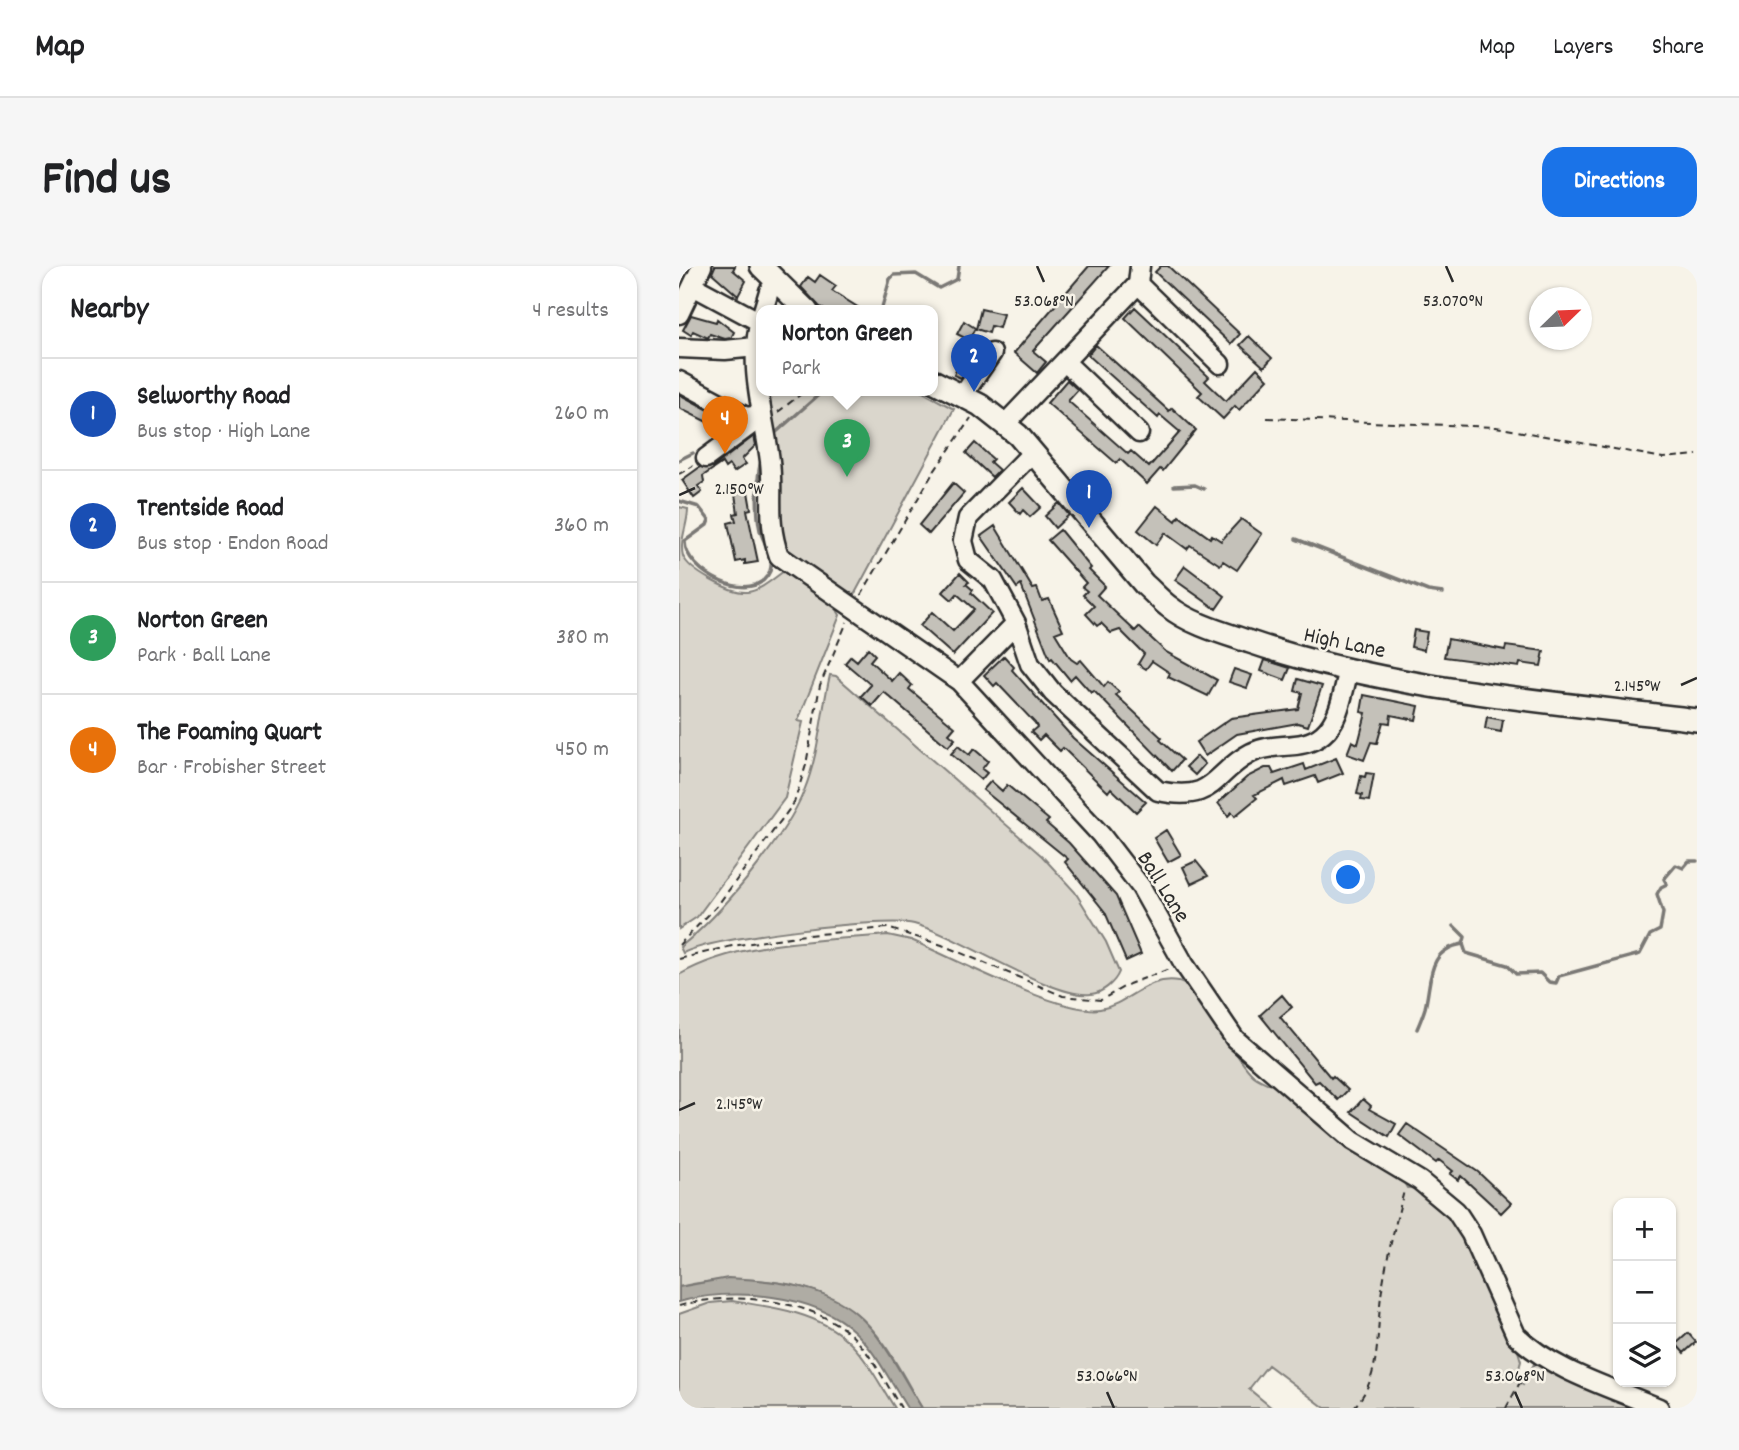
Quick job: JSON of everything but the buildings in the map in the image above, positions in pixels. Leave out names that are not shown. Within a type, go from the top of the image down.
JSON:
[{"type":"main road","points":[[761,266],[776,284],[800,305]]},
{"type":"main road","name":"High Lane","points":[[938,384],[971,400],[1006,424],[1033,452],[1144,584],[1168,607],[1241,639],[1287,655],[1349,670],[1464,691],[1697,720]]},
{"type":"street","points":[[679,314],[702,266]]},
{"type":"street","points":[[1006,424],[1066,362],[1139,275],[1220,365]]},
{"type":"street","name":"Ball Lane","points":[[765,305],[769,291],[776,284]]},
{"type":"street","points":[[693,286],[756,315]]},
{"type":"street","name":"Ball Lane","points":[[756,341],[756,357]]},
{"type":"street","points":[[679,348],[725,350],[755,346]]},
{"type":"street","points":[[971,400],[992,353]]},
{"type":"street","points":[[1066,362],[1139,433]]},
{"type":"street","points":[[679,381],[747,417],[762,421]]},
{"type":"street","name":"Ball Lane","points":[[760,396],[770,463],[770,520],[779,556],[959,681],[1101,835],[1141,887],[1184,964],[1222,1022],[1255,1058],[1274,1070],[1353,1141],[1409,1174],[1456,1211],[1471,1234],[1516,1335],[1537,1352],[1659,1408]]},
{"type":"street","points":[[706,458],[762,421]]},
{"type":"street","points":[[1033,452],[968,518],[963,541],[968,560],[993,580],[1016,623],[1030,664],[1053,693],[1158,791],[1174,794],[1209,789],[1251,753],[1301,746],[1324,734],[1335,719],[1349,670]]},
{"type":"street","points":[[959,681],[1016,623]]},
{"type":"path","points":[[762,421],[779,412],[799,396]]},
{"type":"path","points":[[679,945],[717,906],[794,803],[806,765],[820,685],[853,608],[933,473],[971,400]]},
{"type":"path","points":[[1267,418],[1496,427],[1663,458],[1697,455]]},
{"type":"path","points":[[679,474],[706,458]]},
{"type":"path","points":[[679,959],[732,946],[796,936],[887,928],[942,945],[1062,996],[1101,1000],[1129,984],[1184,964]]},
{"type":"path","points":[[1353,1408],[1361,1400],[1376,1362],[1381,1296],[1395,1225],[1409,1174]]},
{"type":"path","points":[[679,1306],[717,1297],[740,1297],[801,1309],[831,1320],[850,1334],[901,1408]]},
{"type":"path","points":[[1506,1408],[1537,1352]]},
{"type":"shaded area","points":[[768,396],[930,396],[954,409],[853,597],[781,544]]},
{"type":"shaded area","points":[[679,507],[688,509],[682,544],[683,556],[701,574],[731,589],[747,592],[762,587],[784,571],[834,605],[840,615],[798,721],[803,722],[785,798],[697,917],[679,929]]},
{"type":"shaded area","points":[[830,675],[836,676],[1042,856],[1075,892],[1106,942],[1119,972],[1115,980],[1100,992],[1074,993],[1053,987],[933,930],[914,924],[868,923],[797,930],[727,941],[683,953],[680,947],[714,916],[750,875],[795,810],[813,763]]},
{"type":"shaded area","points":[[888,935],[911,940],[1034,994],[1082,1008],[1100,1009],[1110,1006],[1157,982],[1179,981],[1189,986],[1208,1008],[1236,1054],[1254,1076],[1287,1092],[1399,1174],[1407,1188],[1425,1192],[1443,1206],[1475,1253],[1518,1351],[1521,1361],[1516,1380],[1523,1385],[1536,1360],[1638,1408],[1325,1408],[1268,1365],[1249,1389],[1272,1408],[922,1408],[875,1332],[854,1312],[835,1300],[815,1291],[769,1281],[723,1280],[679,1287],[679,975],[703,963],[754,949],[808,941]]},
{"type":"shaded area","points":[[728,1278],[796,1286],[829,1296],[844,1304],[876,1335],[922,1408],[907,1408],[863,1340],[838,1319],[818,1309],[795,1301],[746,1295],[699,1297],[679,1302],[679,1287]]},
{"type":"shaded area","points":[[732,1301],[793,1312],[836,1331],[861,1356],[895,1408],[679,1408],[679,1314],[710,1303]]},
{"type":"waterway","points":[[883,305],[890,279],[894,275],[916,274],[939,288],[957,279],[959,266]]},
{"type":"waterway","points":[[772,436],[817,396]]},
{"type":"waterway","points":[[679,460],[693,453]]},
{"type":"waterway","points":[[679,501],[699,507],[709,520],[707,525],[685,541],[688,553],[696,564],[721,582],[736,586],[750,586],[762,582],[771,566],[770,555],[760,530],[758,513],[758,481],[763,455]]},
{"type":"waterway","points":[[1174,486],[1195,485],[1204,489]]},
{"type":"waterway","points":[[1296,539],[1428,591],[1443,593]]},
{"type":"waterway","points":[[1454,926],[1465,937],[1463,944],[1466,953],[1507,965],[1516,974],[1540,973],[1549,982],[1556,983],[1559,976],[1640,954],[1650,935],[1660,930],[1663,913],[1657,894],[1661,887],[1667,884],[1664,879],[1676,865],[1683,868],[1689,861],[1697,861]]},
{"type":"waterway","points":[[1417,1029],[1437,960],[1451,947],[1463,944]]},
{"type":"place","name":"Trentside Road","points":[[974,392]]},
{"type":"place","name":"The Foaming Quart","points":[[725,454]]},
{"type":"place","name":"Norton Green","points":[[847,477]]},
{"type":"place","name":"Selworthy Road","points":[[1089,528]]}]
